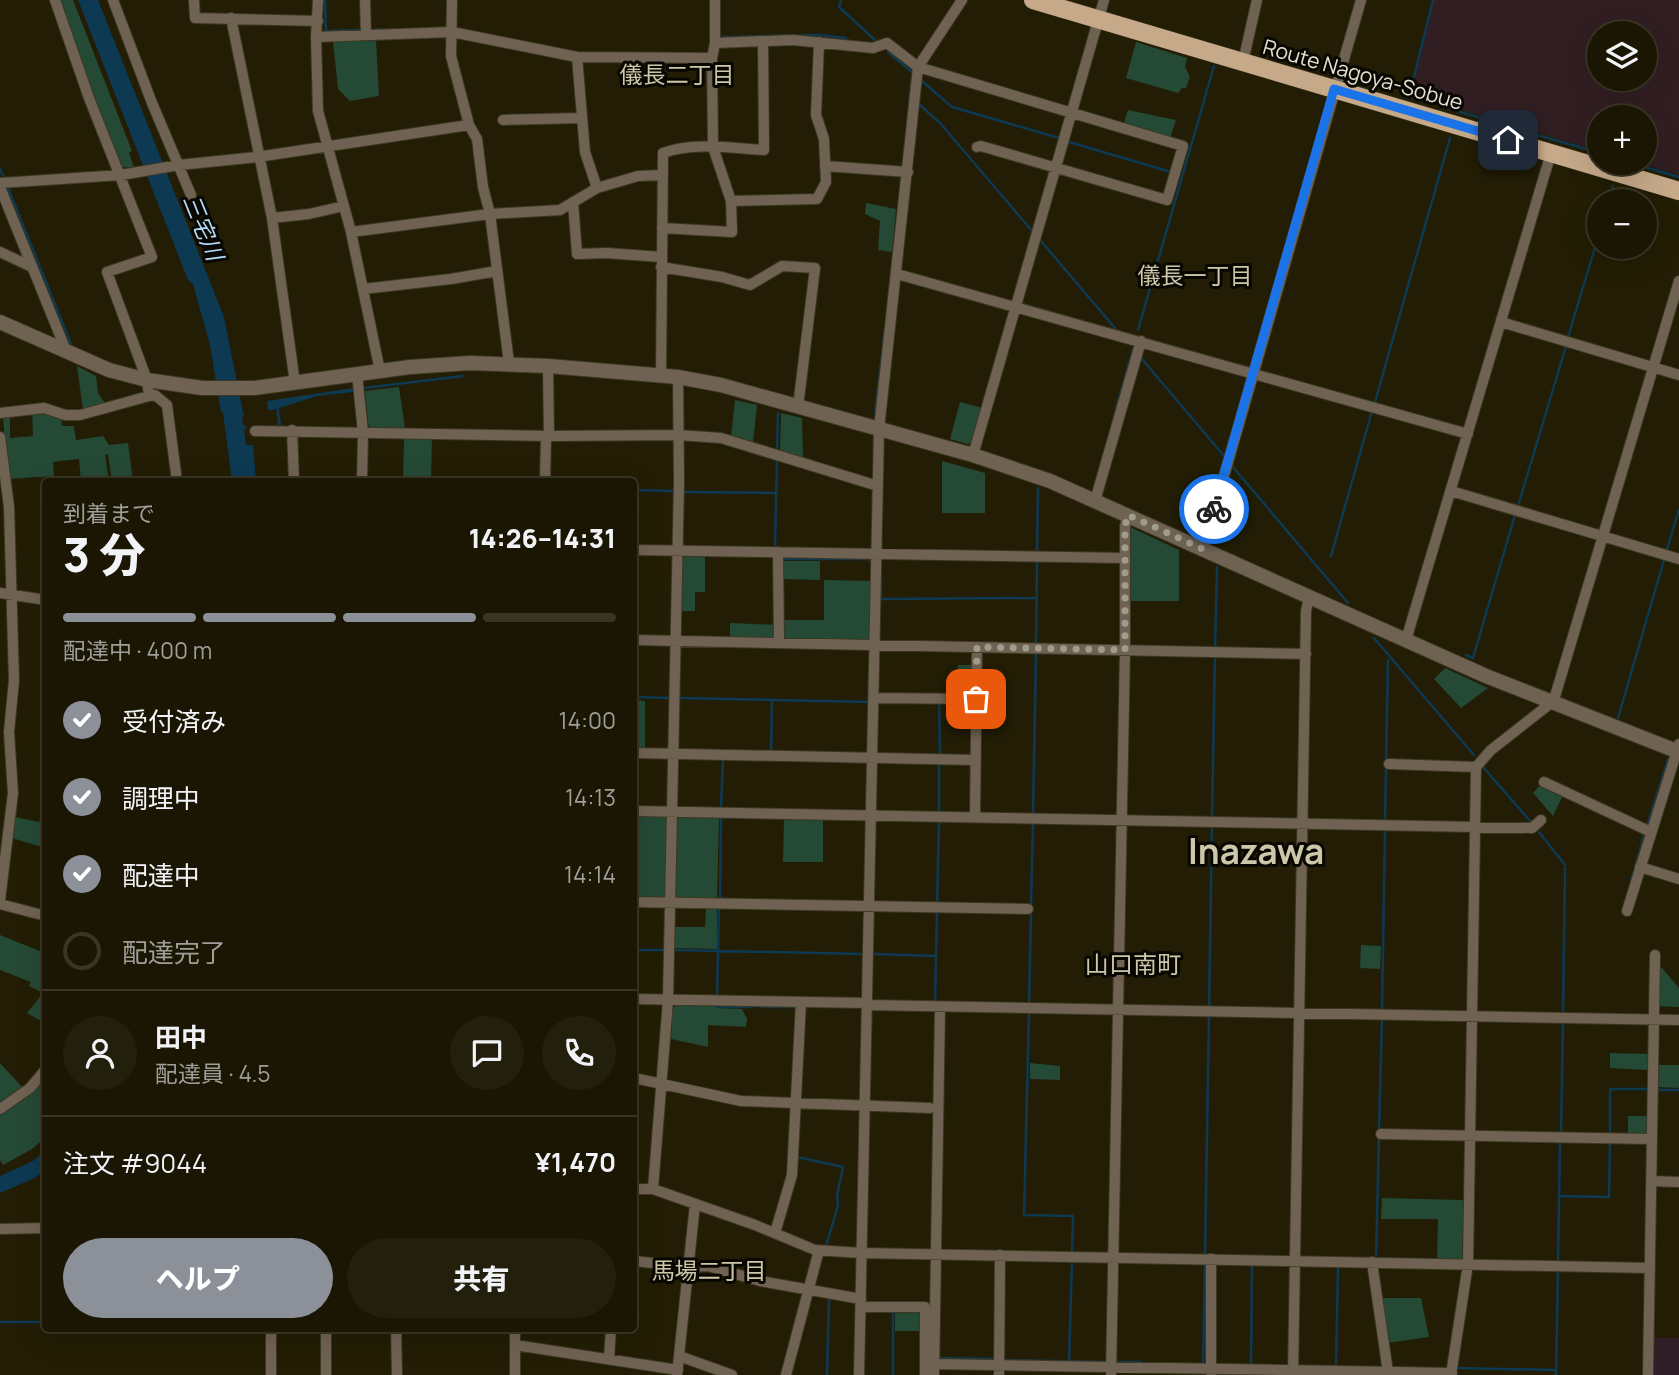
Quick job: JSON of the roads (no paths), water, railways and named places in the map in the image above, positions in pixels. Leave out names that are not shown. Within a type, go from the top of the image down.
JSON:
[{"type":"main road","name":"Route Nagoya-Sobue","points":[[1033,0],[1679,191]]},
{"type":"street","points":[[55,0],[89,98],[126,174],[152,257],[107,272],[147,380],[149,396]]},
{"type":"street","points":[[113,0],[176,165],[191,195]]},
{"type":"street","points":[[194,0],[195,18],[318,21]]},
{"type":"street","points":[[318,0],[318,111],[352,232],[380,371]]},
{"type":"street","points":[[365,0],[366,35]]},
{"type":"street","points":[[452,0],[451,56],[469,125],[477,139],[483,187],[490,214],[509,363]]},
{"type":"street","points":[[662,228],[732,232],[732,201],[713,147],[712,58],[716,43],[715,0]]},
{"type":"street","points":[[859,1375],[879,429],[918,68],[962,0]]},
{"type":"street","points":[[973,455],[1104,0]]},
{"type":"street","points":[[1243,62],[1257,0]]},
{"type":"street","points":[[1203,549],[1361,0]]},
{"type":"street","points":[[231,18],[257,157],[272,218],[295,383]]},
{"type":"street","points":[[316,37],[452,32],[577,58],[712,58]]},
{"type":"street","points":[[660,376],[663,153],[713,147],[764,150],[762,41]]},
{"type":"street","points":[[716,43],[819,42],[873,48],[887,43],[918,68],[1183,146],[1167,200],[977,147]]},
{"type":"street","points":[[732,201],[817,199],[826,182],[824,139],[816,115],[819,42]]},
{"type":"street","points":[[577,58],[585,152],[597,188]]},
{"type":"street","points":[[503,120],[581,118]]},
{"type":"street","points":[[67,353],[0,185],[126,174],[469,125]]},
{"type":"street","points":[[1406,640],[1551,153]]},
{"type":"street","points":[[825,166],[908,172]]},
{"type":"street","points":[[352,232],[490,214],[560,210],[597,188],[638,176],[663,174]]},
{"type":"street","points":[[573,202],[577,254],[607,253],[661,262],[750,285],[782,266],[815,268],[798,407]]},
{"type":"street","points":[[272,218],[309,214],[344,206]]},
{"type":"street","points":[[0,252],[32,267]]},
{"type":"street","points":[[363,289],[498,271]]},
{"type":"street","points":[[897,274],[1468,434]]},
{"type":"street","points":[[940,1007],[934,1369],[1451,1374],[1468,1264],[1476,767],[1491,750],[1552,703],[1679,281]]},
{"type":"street","points":[[0,322],[109,370],[147,380],[209,388],[247,388],[466,363],[509,363],[678,377],[721,385],[973,455],[1050,481],[1552,703],[1678,749],[1627,911]]},
{"type":"street","points":[[1501,322],[1679,375]]},
{"type":"street","points":[[1095,501],[1141,341]]},
{"type":"street","points":[[545,478],[548,366]]},
{"type":"street","points":[[357,374],[363,432],[362,478]]},
{"type":"street","points":[[653,1189],[668,1000],[676,641],[678,377]]},
{"type":"street","points":[[0,413],[44,408],[65,415],[80,415],[155,395],[166,405],[177,478]]},
{"type":"street","points":[[292,430],[295,478]]},
{"type":"street","points":[[255,431],[547,436],[678,435],[721,438],[878,486]]},
{"type":"street","points":[[0,437],[9,507],[5,534],[5,594],[14,680],[9,732],[13,793],[0,902],[42,915]]},
{"type":"street","points":[[1451,491],[1679,559]]},
{"type":"street","points":[[1111,1371],[1125,526],[1128,515]]},
{"type":"street","points":[[637,550],[1125,558]]},
{"type":"street","points":[[778,552],[779,643]]},
{"type":"street","points":[[5,594],[42,599]]},
{"type":"street","points":[[1293,1373],[1306,611],[1309,597]]},
{"type":"street","points":[[637,640],[1306,654]]},
{"type":"street","points":[[975,817],[977,647]]},
{"type":"street","points":[[874,698],[976,699]]},
{"type":"street","points":[[637,753],[976,760]]},
{"type":"street","points":[[1389,764],[1476,767]]},
{"type":"street","points":[[1544,782],[1651,832]]},
{"type":"street","points":[[637,811],[1532,828],[1541,820]]},
{"type":"street","points":[[1640,867],[1679,879]]},
{"type":"street","points":[[637,902],[1028,909]]},
{"type":"street","points":[[1648,1375],[1655,955]]},
{"type":"street","points":[[637,999],[1679,1020]]},
{"type":"street","points":[[775,1233],[792,1175],[801,1002]]},
{"type":"street","points":[[0,1109],[30,1088],[42,1074]]},
{"type":"street","points":[[637,1079],[741,1101],[930,1108]]},
{"type":"street","points":[[1381,1134],[1652,1139]]},
{"type":"street","points":[[1651,1181],[1679,1182]]},
{"type":"street","points":[[637,1189],[653,1189],[819,1250],[1650,1268]]},
{"type":"street","points":[[515,1345],[677,1372],[695,1204]]},
{"type":"street","points":[[0,1229],[42,1228]]},
{"type":"street","points":[[786,1375],[819,1250]]},
{"type":"street","points":[[999,1370],[1000,1255]]},
{"type":"street","points":[[1210,1372],[1211,1259]]},
{"type":"street","points":[[637,1261],[689,1267],[708,1266],[760,1281],[861,1303],[925,1307],[925,1375]]},
{"type":"street","points":[[1372,1262],[1388,1372]]},
{"type":"street","points":[[271,1332],[271,1375]]},
{"type":"street","points":[[326,1332],[326,1375]]},
{"type":"street","points":[[396,1332],[397,1375]]},
{"type":"street","points":[[515,1332],[515,1375]]},
{"type":"street","points":[[609,1359],[611,1332]]},
{"type":"street","points":[[679,1356],[732,1375]]},
{"type":"water","points":[[78,0],[98,0],[224,317],[244,417],[243,425],[247,427],[244,430],[246,445],[253,445],[256,478],[232,478],[210,345],[193,284],[188,280]]},
{"type":"water","points":[[354,388],[354,392],[317,396],[279,408],[281,425],[278,425],[276,408],[268,410],[267,401]]},
{"type":"water","points":[[42,1154],[42,1172],[0,1193],[0,1176],[33,1161]]},
{"type":"waterway","points":[[325,0],[326,31],[359,30]]},
{"type":"waterway","points":[[841,0],[839,7],[876,41]]},
{"type":"waterway","points":[[1409,97],[1433,0]]},
{"type":"waterway","points":[[373,30],[381,29]]},
{"type":"waterway","points":[[723,37],[797,35]]},
{"type":"waterway","points":[[803,35],[817,35]]},
{"type":"waterway","points":[[819,35],[846,38]]},
{"type":"waterway","points":[[888,52],[913,73]]},
{"type":"waterway","points":[[1138,330],[1214,66]]},
{"type":"waterway","points":[[922,81],[952,107],[1059,138]]},
{"type":"waterway","points":[[909,105],[910,92]]},
{"type":"waterway","points":[[1407,96],[1428,102]]},
{"type":"waterway","points":[[920,105],[940,123],[1033,232]]},
{"type":"waterway","points":[[1443,107],[1502,124]]},
{"type":"waterway","points":[[1520,130],[1587,149]]},
{"type":"waterway","points":[[1375,402],[1450,138]]},
{"type":"waterway","points":[[1069,142],[1171,172]]},
{"type":"waterway","points":[[0,169],[3,176]]},
{"type":"waterway","points":[[1657,171],[1679,177]]},
{"type":"waterway","points":[[8,188],[71,344]]},
{"type":"waterway","points":[[1040,240],[1115,328]]},
{"type":"waterway","points":[[1568,337],[1592,259]]},
{"type":"waterway","points":[[875,413],[885,328]]},
{"type":"waterway","points":[[1518,506],[1566,346]]},
{"type":"waterway","points":[[1116,408],[1133,349]]},
{"type":"waterway","points":[[1141,358],[1225,457]]},
{"type":"waterway","points":[[364,388],[463,376]]},
{"type":"waterway","points":[[1331,556],[1372,411]]},
{"type":"waterway","points":[[777,450],[778,413]]},
{"type":"waterway","points":[[775,545],[777,461]]},
{"type":"waterway","points":[[1233,467],[1348,603]]},
{"type":"waterway","points":[[1037,552],[1038,488]]},
{"type":"waterway","points":[[637,490],[674,491]]},
{"type":"waterway","points":[[684,492],[776,493]]},
{"type":"waterway","points":[[1667,549],[1679,510]]},
{"type":"waterway","points":[[1466,655],[1473,658],[1515,515]]},
{"type":"waterway","points":[[782,559],[869,559],[872,562]]},
{"type":"waterway","points":[[1618,718],[1664,560]]},
{"type":"waterway","points":[[1036,645],[1037,562]]},
{"type":"waterway","points":[[1215,649],[1217,567]]},
{"type":"waterway","points":[[881,576],[881,599],[1037,598]]},
{"type":"waterway","points":[[1374,638],[1474,755]]},
{"type":"waterway","points":[[1033,814],[1036,653]]},
{"type":"waterway","points":[[1212,817],[1215,656]]},
{"type":"waterway","points":[[1386,761],[1388,660]]},
{"type":"waterway","points":[[637,697],[670,698]]},
{"type":"waterway","points":[[681,698],[869,702]]},
{"type":"waterway","points":[[771,752],[772,700]]},
{"type":"waterway","points":[[939,703],[940,755]]},
{"type":"waterway","points":[[721,808],[723,759]]},
{"type":"waterway","points":[[1647,826],[1668,759]]},
{"type":"waterway","points":[[939,764],[939,813]]},
{"type":"waterway","points":[[1483,767],[1531,822]]},
{"type":"waterway","points":[[1385,820],[1386,768]]},
{"type":"waterway","points":[[720,900],[721,818]]},
{"type":"waterway","points":[[937,905],[939,822]]},
{"type":"waterway","points":[[1031,906],[1033,824]]},
{"type":"waterway","points":[[1209,1008],[1212,826]]},
{"type":"waterway","points":[[1382,1010],[1385,830]]},
{"type":"waterway","points":[[1539,832],[1565,865]]},
{"type":"waterway","points":[[1636,863],[1644,835]]},
{"type":"waterway","points":[[1563,1012],[1565,868]]},
{"type":"waterway","points":[[1631,880],[1635,868]]},
{"type":"waterway","points":[[717,996],[719,907]]},
{"type":"waterway","points":[[935,1003],[937,912]]},
{"type":"waterway","points":[[1029,1004],[1031,913]]},
{"type":"waterway","points":[[637,950],[664,950]]},
{"type":"waterway","points":[[674,950],[863,954]]},
{"type":"waterway","points":[[874,954],[936,956]]},
{"type":"waterway","points":[[717,1007],[752,1007]]},
{"type":"waterway","points":[[761,1007],[796,1007]]},
{"type":"waterway","points":[[1029,1013],[1024,1215],[1073,1216],[1072,1253]]},
{"type":"waterway","points":[[1205,1255],[1209,1016]]},
{"type":"waterway","points":[[1379,1129],[1382,1019]]},
{"type":"waterway","points":[[1561,1134],[1563,1023]]},
{"type":"waterway","points":[[1610,1134],[1610,1089],[1648,1089]]},
{"type":"waterway","points":[[1658,1090],[1679,1090]]},
{"type":"waterway","points":[[1376,1259],[1379,1136]]},
{"type":"waterway","points":[[1558,1261],[1560,1142]]},
{"type":"waterway","points":[[1559,1196],[1609,1197],[1610,1142]]},
{"type":"waterway","points":[[797,1157],[843,1167],[837,1196],[838,1206],[826,1246]]},
{"type":"waterway","points":[[1069,1361],[1072,1262]]},
{"type":"waterway","points":[[1201,1364],[1205,1264]]},
{"type":"waterway","points":[[1251,1365],[1252,1265]]},
{"type":"waterway","points":[[1336,1366],[1338,1267]]},
{"type":"waterway","points":[[1556,1375],[1558,1270]]},
{"type":"waterway","points":[[827,1375],[829,1298]]},
{"type":"waterway","points":[[893,1312],[893,1375]]},
{"type":"waterway","points":[[0,1322],[42,1322]]},
{"type":"waterway","points":[[937,1358],[996,1359]]},
{"type":"waterway","points":[[1002,1360],[1107,1362]]},
{"type":"waterway","points":[[1117,1362],[1141,1362]]},
{"type":"waterway","points":[[1456,1368],[1556,1370]]},
{"type":"district","name":"儀長二丁目","points":[[677,74]]},
{"type":"district","name":"儀長一丁目","points":[[1195,275]]},
{"type":"district","name":"Inazawa","points":[[1256,851]]},
{"type":"district","name":"山口南町","points":[[1133,963]]},
{"type":"district","name":"馬場二丁目","points":[[709,1270]]},
{"type":"water label","name":"三宅川","points":[[204,227]]}]
